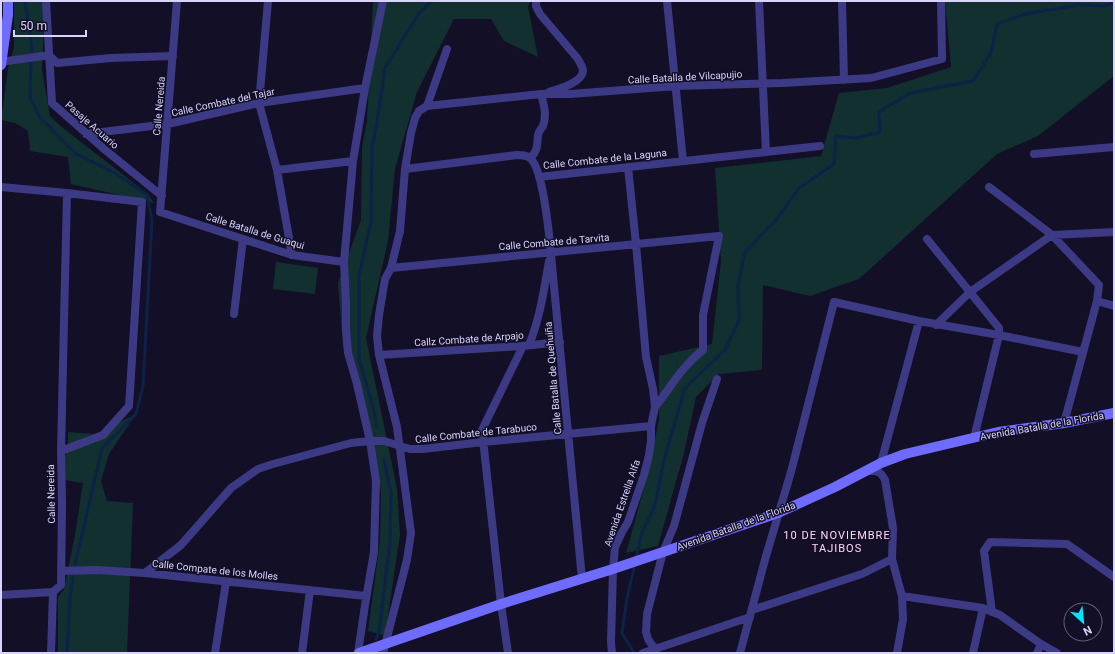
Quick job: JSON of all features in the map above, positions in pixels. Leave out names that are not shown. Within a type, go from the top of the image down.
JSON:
[{"type":"street","points":[[8,1],[4,16],[1,63],[49,55],[57,63],[111,58],[173,56]]},
{"type":"street","name":"Pasaje Acuario","points":[[46,1],[52,103],[86,134],[162,196]]},
{"type":"street","name":"Calle Nereida","points":[[160,212],[177,1]]},
{"type":"street","points":[[268,1],[259,103],[277,170],[292,254]]},
{"type":"street","points":[[359,653],[366,596],[374,552],[376,481],[370,441],[357,384],[348,353],[344,262],[353,161],[365,88],[383,1]]},
{"type":"street","points":[[530,158],[537,149],[539,132],[545,117],[545,107],[540,94],[573,83],[580,78],[583,72],[582,66],[578,59],[540,14],[536,6],[536,1]]},
{"type":"street","points":[[667,1],[683,161]]},
{"type":"street","points":[[759,1],[766,152]]},
{"type":"street","points":[[842,1],[844,80]]},
{"type":"street","name":"Calle Batalla de Vilcapujio","points":[[427,106],[540,94],[570,94],[676,86],[762,84],[871,78],[942,59],[941,1]]},
{"type":"street","points":[[384,649],[407,560],[411,533],[395,419],[379,355],[377,336],[379,315],[386,279],[400,231],[405,168],[415,118],[419,111],[427,106],[447,49]]},
{"type":"street","name":"Calle Combate del Tajar","points":[[86,134],[168,124],[259,103],[365,88]]},
{"type":"street","name":"Calle Combate de la Laguna","points":[[405,168],[525,155],[535,164],[539,177],[820,146]]},
{"type":"street","points":[[1034,154],[1114,147]]},
{"type":"street","points":[[277,170],[353,161]]},
{"type":"street","points":[[628,167],[646,357],[653,389],[655,407]]},
{"type":"street","name":"Calle Batalla de Quehuiña","points":[[539,177],[546,207],[582,579]]},
{"type":"street","points":[[1,186],[67,193],[61,451]]},
{"type":"street","points":[[989,187],[1052,235],[1099,284],[1097,301],[1064,423]]},
{"type":"street","name":"Calle Nereida","points":[[51,653],[53,592],[61,585],[61,451],[103,435],[129,406],[142,202],[67,193]]},
{"type":"street","name":"Calle Batalla de Guaqui","points":[[160,212],[292,254],[344,262]]},
{"type":"street","points":[[936,324],[970,292],[1052,235],[1114,232]]},
{"type":"street","name":"Calle Combate de Tarvita","points":[[390,268],[719,236],[703,314],[703,350],[684,367],[655,407]]},
{"type":"street","points":[[234,314],[243,239]]},
{"type":"street","points":[[927,239],[999,328],[999,335],[974,438]]},
{"type":"street","points":[[508,653],[482,442],[482,430],[535,330],[550,253]]},
{"type":"street","points":[[1097,301],[1114,306]]},
{"type":"street","points":[[740,653],[778,513],[791,472],[834,302],[920,322],[999,335],[1083,352]]},
{"type":"street","points":[[881,463],[920,322]]},
{"type":"street","name":"Callz Combate de Arpajo","points":[[379,355],[526,346],[560,342]]},
{"type":"street","points":[[656,649],[648,639],[646,632],[645,625],[647,614],[663,552],[674,526],[702,423],[717,379]]},
{"type":"street","name":"Avenida Estrella Alfa","points":[[612,653],[613,569],[615,547],[628,522],[649,455],[651,426],[655,407]]},
{"type":"street","name":"Avenida Batalla de la Florida","points":[[359,653],[384,649],[501,604],[613,569],[778,513],[835,487],[881,463],[905,454],[998,432],[1064,423],[1114,413]]},
{"type":"street","name":"Calle Combate de Tarabuco","points":[[145,573],[182,545],[231,488],[258,469],[273,464],[351,443],[370,441],[384,441],[410,449],[423,450],[482,442],[651,426]]},
{"type":"street","points":[[866,471],[877,471],[882,474],[886,480],[894,528],[892,560],[902,596],[903,619],[897,653]]},
{"type":"street","points":[[992,612],[984,551],[990,542],[1067,544],[1114,577]]},
{"type":"street","points":[[643,653],[862,574],[892,560]]},
{"type":"street","name":"Calle Compate de los Molles","points":[[61,571],[97,570],[145,573],[366,596]]},
{"type":"street","points":[[215,653],[226,582]]},
{"type":"street","points":[[302,653],[310,590]]},
{"type":"street","points":[[1,595],[53,592]]},
{"type":"street","points":[[902,596],[983,608],[1000,615],[1041,644],[1058,653]]},
{"type":"street","points":[[973,653],[983,608]]},
{"type":"street","points":[[1037,653],[1041,644]]},
{"type":"green space","points":[[14,1],[45,1],[42,70],[50,116],[63,128],[148,194],[154,203],[71,184],[68,157],[30,151],[28,131],[15,123],[1,120],[8,69],[14,47]]},
{"type":"green space","points":[[373,1],[530,1],[528,7],[538,57],[504,41],[491,19],[454,19],[417,92],[395,169],[388,241],[366,338],[397,489],[400,535],[385,636],[368,631],[380,541],[381,492],[363,406],[343,347],[338,283],[361,220],[362,147],[367,121]]},
{"type":"green space","points":[[945,1],[1114,1],[1114,76],[1038,136],[997,154],[859,279],[810,296],[763,285],[762,370],[719,374],[696,397],[684,453],[658,546],[626,553],[649,470],[659,419],[659,356],[712,344],[721,261],[715,168],[821,156],[839,93],[887,88],[951,67]]},
{"type":"green space","points":[[276,262],[318,268],[315,294],[273,289]]},
{"type":"green space","points":[[136,414],[109,454],[101,481],[107,501],[133,503],[127,653],[58,653],[58,597],[64,589],[75,535],[83,483],[64,480],[60,467],[68,450],[68,432],[95,434]]},
{"type":"waterway","points":[[25,1],[32,52]]},
{"type":"waterway","points":[[377,427],[373,407],[359,359],[359,276],[371,221],[372,148],[385,68],[419,13],[432,1]]},
{"type":"waterway","points":[[636,559],[641,535],[655,505],[664,460],[685,388],[725,350],[739,320],[738,285],[745,252],[777,219],[799,188],[834,164],[836,136],[856,138],[880,132],[879,112],[910,93],[973,81],[991,53],[997,24],[1025,14],[1079,5],[1104,6],[1114,3]]},
{"type":"waterway","points":[[31,63],[30,97],[39,116],[76,154],[115,173],[147,195],[152,220],[143,386],[136,414],[102,448],[75,565]]},
{"type":"waterway","points":[[376,639],[379,632],[390,542],[391,493],[384,460]]},
{"type":"waterway","points":[[633,651],[622,633],[627,598],[635,564]]},
{"type":"waterway","points":[[67,653],[70,598],[73,576]]},
{"type":"district","name":"10 DE NOVIEMBRE TAJIBOS","points":[[837,541]]}]
